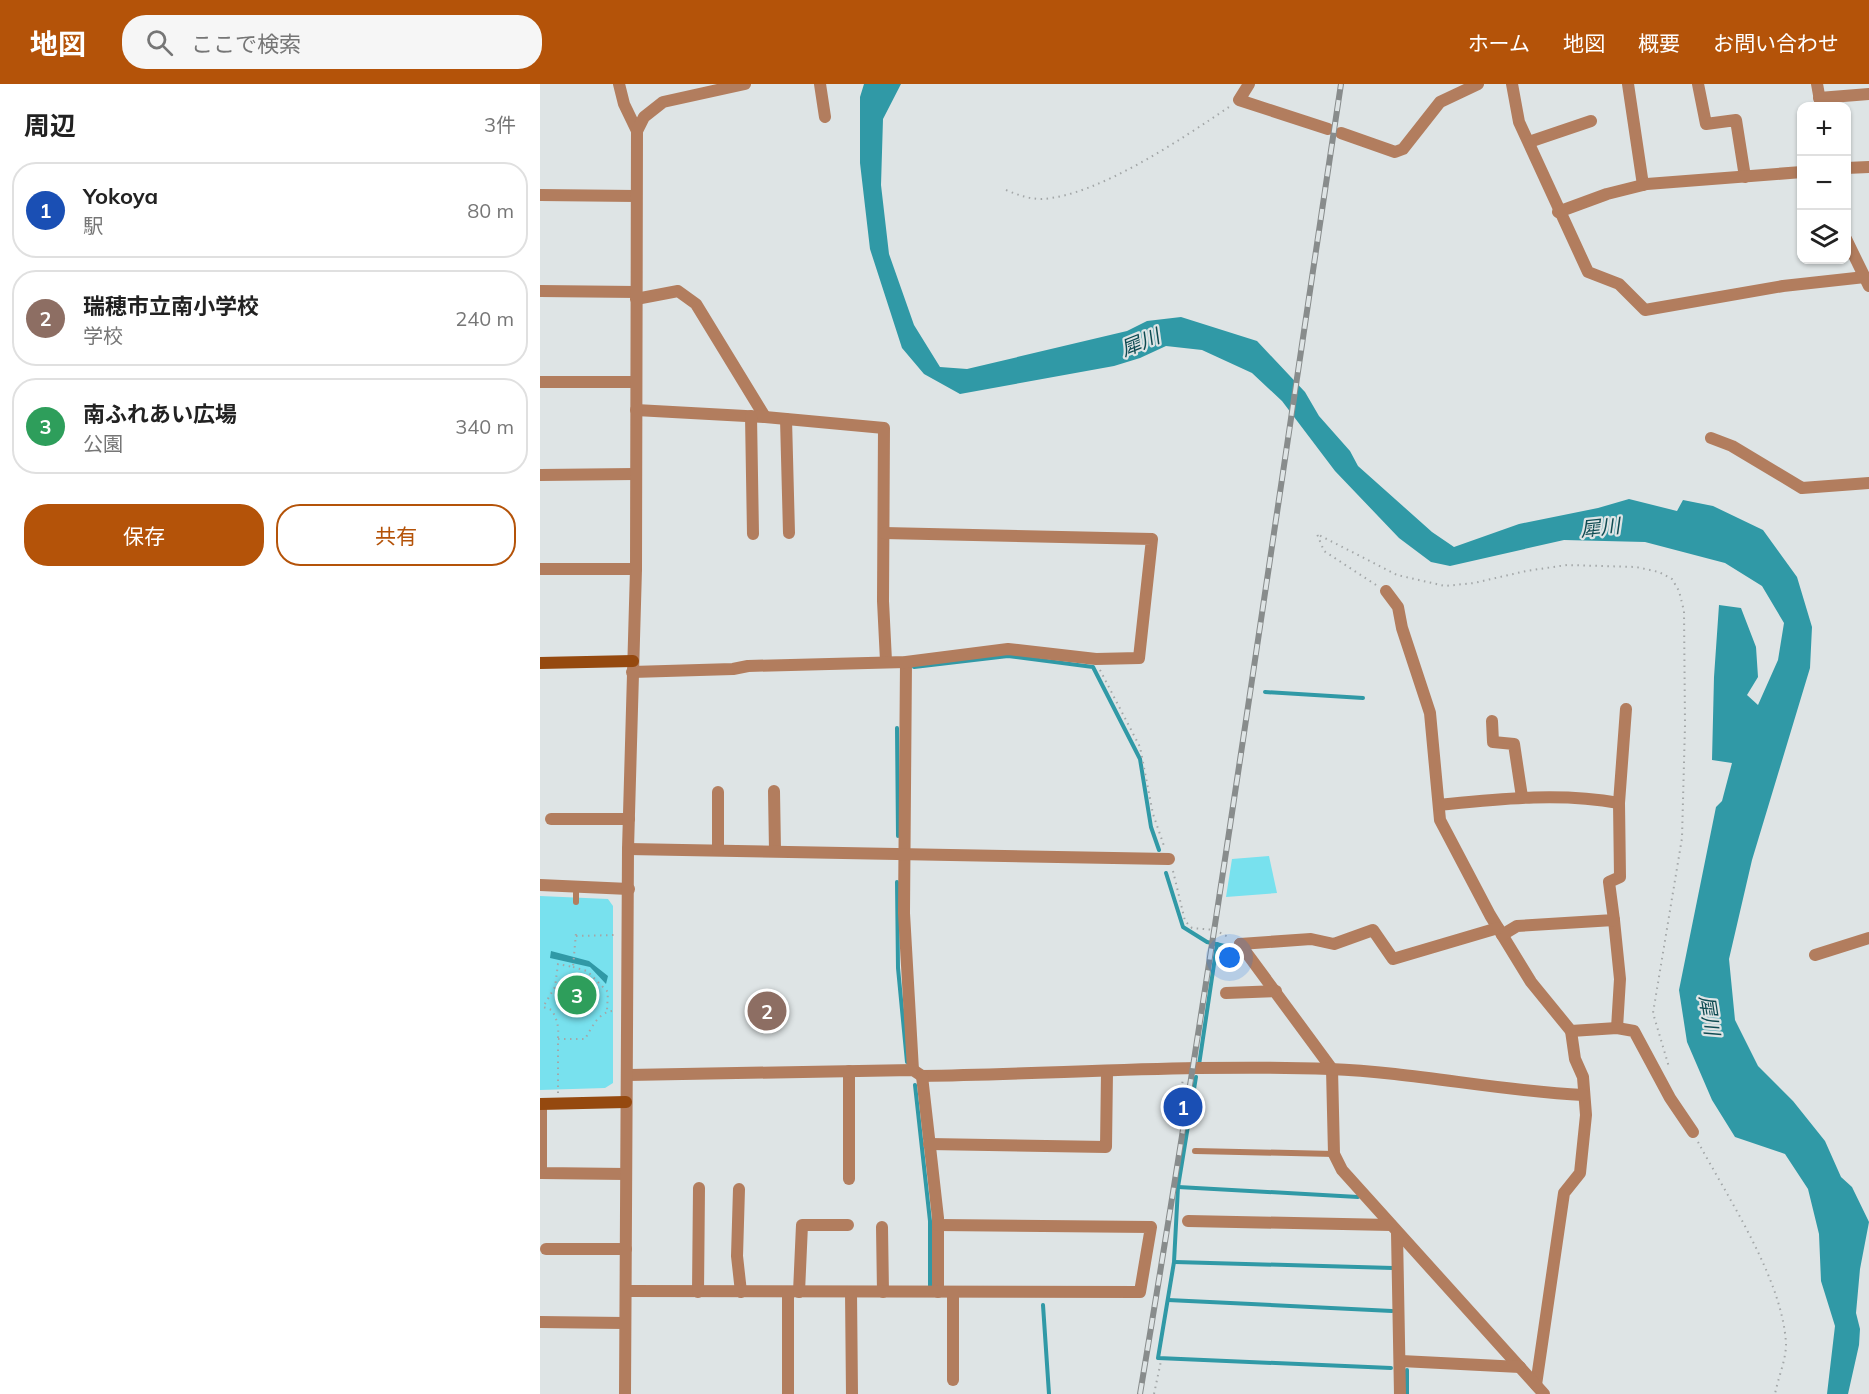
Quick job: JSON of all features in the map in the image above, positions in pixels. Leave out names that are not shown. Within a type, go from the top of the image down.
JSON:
[{"type":"street","points":[[618,84],[624,104],[637,131]]},
{"type":"street","points":[[625,1394],[628,819],[636,569],[637,131],[644,117],[663,102],[745,84]]},
{"type":"street","points":[[820,84],[825,117]]},
{"type":"street","points":[[1249,84],[1239,100],[1395,152],[1403,149],[1440,102],[1478,84]]},
{"type":"street","points":[[1512,84],[1519,122],[1587,272],[1619,284],[1646,310],[1783,285],[1867,281],[1851,249]]},
{"type":"street","points":[[1628,84],[1643,186]]},
{"type":"street","points":[[1698,84],[1706,124],[1736,120],[1745,177]]},
{"type":"street","points":[[1816,84],[1820,102],[1869,94]]},
{"type":"street","points":[[1529,142],[1590,121]]},
{"type":"street","points":[[1851,168],[1869,167]]},
{"type":"street","points":[[1558,212],[1607,194],[1643,186],[1797,172]]},
{"type":"street","points":[[540,195],[636,196]]},
{"type":"street","points":[[540,291],[636,295],[678,291],[696,304],[765,417]]},
{"type":"street","points":[[540,382],[636,382]]},
{"type":"street","points":[[636,410],[765,417],[884,428],[883,601],[886,661]]},
{"type":"street","points":[[751,416],[753,534]]},
{"type":"street","points":[[786,419],[789,533]]},
{"type":"street","points":[[1711,438],[1732,446],[1802,488],[1869,483]]},
{"type":"street","points":[[540,475],[635,474]]},
{"type":"street","points":[[540,663],[633,667],[906,662],[1008,649],[1096,659],[1139,658],[1152,539],[884,533]]},
{"type":"street","points":[[540,569],[636,569]]},
{"type":"street","points":[[1386,591],[1398,607],[1402,628],[1430,712],[1440,820],[1500,931],[1531,982],[1572,1031],[1575,1059],[1583,1077],[1582,1095],[1586,1115],[1580,1173],[1564,1193],[1540,1389]]},
{"type":"street","points":[[906,662],[903,854],[907,989],[938,1225],[938,1292]]},
{"type":"street","points":[[1617,1029],[1620,979],[1609,882],[1620,877],[1619,803],[1626,709]]},
{"type":"street","points":[[1492,721],[1493,742],[1514,744],[1522,797]]},
{"type":"street","points":[[774,791],[775,851]]},
{"type":"street","points":[[717,850],[718,792]]},
{"type":"street","points":[[1439,805],[1522,797],[1581,796],[1619,803]]},
{"type":"street","points":[[550,819],[628,819]]},
{"type":"street","points":[[628,849],[1169,859]]},
{"type":"street","points":[[540,885],[629,889]]},
{"type":"street","points":[[1240,944],[1311,939],[1334,944],[1373,930],[1392,959],[1517,926],[1614,920]]},
{"type":"street","points":[[1815,955],[1869,938]]},
{"type":"street","points":[[1240,944],[1332,1069],[1334,1154],[1342,1170],[1540,1389]]},
{"type":"street","points":[[1226,993],[1276,991]]},
{"type":"street","points":[[1572,1031],[1617,1029],[1634,1031],[1670,1098],[1693,1132]]},
{"type":"street","points":[[628,1075],[849,1071],[918,1073],[1332,1069],[1527,1092],[1582,1095]]},
{"type":"street","points":[[849,1071],[849,1179]]},
{"type":"street","points":[[929,1144],[1106,1147],[1107,1072]]},
{"type":"street","points":[[626,1102],[540,1104],[541,1173],[626,1174]]},
{"type":"street","points":[[698,1292],[699,1188]]},
{"type":"street","points":[[739,1189],[737,1256],[741,1292]]},
{"type":"street","points":[[1188,1221],[1394,1229]]},
{"type":"street","points":[[788,1394],[793,1292],[802,1225],[848,1225]]},
{"type":"street","points":[[626,1291],[1140,1292],[1151,1227],[938,1225]]},
{"type":"street","points":[[882,1227],[883,1292]]},
{"type":"street","points":[[1394,1229],[1401,1361],[1400,1394]]},
{"type":"street","points":[[546,1249],[626,1249]]},
{"type":"street","points":[[851,1292],[852,1394]]},
{"type":"street","points":[[953,1292],[953,1380]]},
{"type":"street","points":[[540,1322],[624,1323]]},
{"type":"street","points":[[1401,1361],[1520,1367]]},
{"type":"lane","points":[[576,886],[576,902]]},
{"type":"lane","points":[[1195,1151],[1334,1154]]},
{"type":"path","points":[[1006,190],[1021,196],[1040,199],[1060,196],[1115,176],[1179,141],[1239,100]]},
{"type":"path","points":[[1096,659],[1103,680],[1140,747],[1153,814],[1169,859],[1185,921],[1192,928],[1215,930],[1240,944]]},
{"type":"path","points":[[573,967],[576,934],[627,934]]},
{"type":"path","points":[[557,1105],[558,1039],[559,1024],[552,1010],[542,1007],[555,987],[558,964],[587,971],[608,992],[610,1000],[607,1011],[596,1021],[585,1039],[558,1039]]},
{"type":"path","points":[[607,1011],[628,1011]]},
{"type":"path","points":[[1154,1394],[1161,1361]]},
{"type":"shaded area","points":[[1269,856],[1277,893],[1226,897],[1232,859]]},
{"type":"shaded area","points":[[540,896],[608,899],[613,906],[613,1083],[605,1088],[540,1090]]},
{"type":"water","name":"犀川","points":[[864,84],[901,84],[883,119],[881,185],[889,254],[914,325],[940,367],[967,369],[1127,331],[1147,321],[1181,317],[1257,341],[1305,392],[1319,416],[1350,451],[1358,466],[1432,532],[1454,547],[1519,524],[1598,508],[1629,499],[1677,511],[1683,500],[1713,506],[1763,530],[1797,577],[1812,627],[1810,668],[1752,860],[1729,959],[1735,1020],[1758,1066],[1793,1101],[1825,1141],[1841,1177],[1852,1187],[1869,1222],[1860,1269],[1856,1313],[1860,1329],[1859,1345],[1848,1394],[1827,1394],[1835,1326],[1821,1281],[1819,1234],[1808,1189],[1785,1154],[1735,1137],[1712,1100],[1687,1042],[1679,990],[1716,807],[1722,801],[1732,763],[1712,760],[1719,605],[1741,608],[1756,647],[1758,677],[1747,695],[1758,705],[1778,660],[1784,623],[1762,586],[1725,563],[1645,542],[1564,540],[1450,566],[1431,562],[1399,538],[1335,471],[1282,401],[1252,373],[1202,350],[1166,346],[1140,358],[1114,366],[960,394],[924,374],[902,348],[870,249],[860,163],[860,97]]},
{"type":"water","points":[[551,951],[589,961],[608,976],[606,984],[590,967],[550,958]]},
{"type":"waterway","points":[[914,667],[1008,656],[1093,667],[1140,759],[1151,827],[1159,850]]},
{"type":"waterway","points":[[1265,692],[1363,698]]},
{"type":"waterway","points":[[897,728],[898,836]]},
{"type":"waterway","points":[[1166,873],[1183,927],[1207,942],[1238,949]]},
{"type":"waterway","points":[[897,882],[898,968],[907,1062]]},
{"type":"waterway","points":[[1199,1065],[1217,944]]},
{"type":"waterway","points":[[1196,1077],[1178,1187],[1174,1262],[1158,1358],[1391,1368]]},
{"type":"waterway","points":[[915,1085],[930,1221],[930,1288]]},
{"type":"waterway","points":[[1178,1187],[1358,1197]]},
{"type":"waterway","points":[[1175,1262],[1393,1268]]},
{"type":"waterway","points":[[1168,1300],[1392,1311]]},
{"type":"waterway","points":[[1043,1305],[1049,1394]]},
{"type":"waterway","points":[[1407,1370],[1407,1394]]},
{"type":"railway","points":[[1140,1394],[1218,903],[1341,84]]},
{"type":"place","name":"南ふれあい広場","points":[[577,995]]},
{"type":"place","name":"瑞穂市立南小学校","points":[[767,1011]]},
{"type":"place","name":"Yokoya","points":[[1183,1107]]}]
